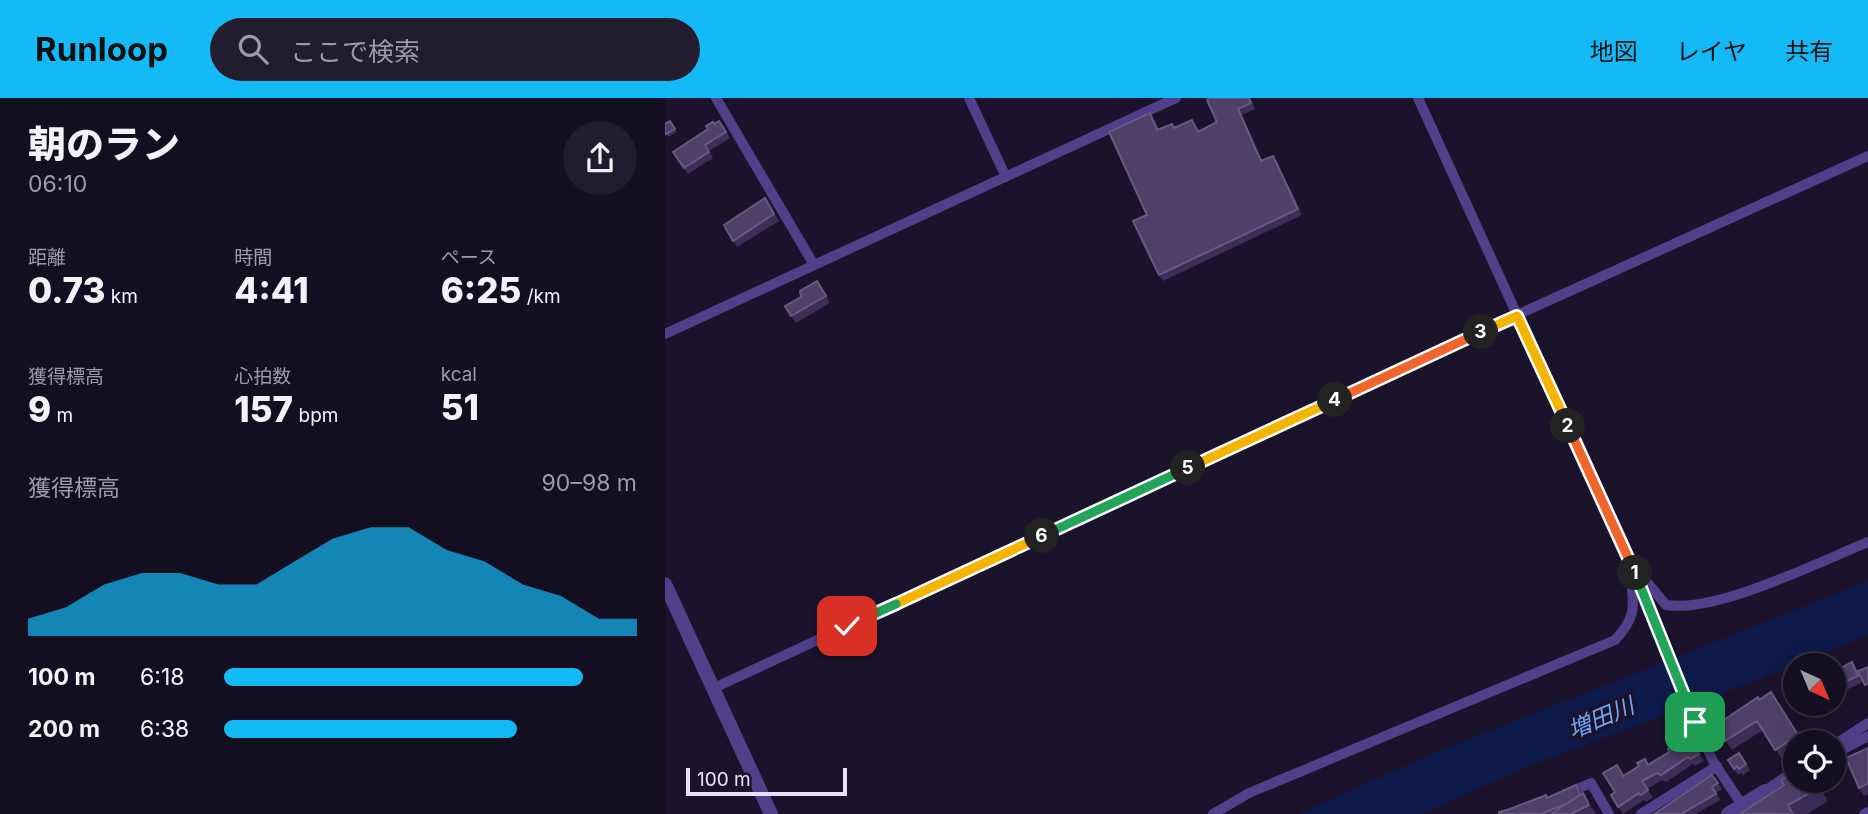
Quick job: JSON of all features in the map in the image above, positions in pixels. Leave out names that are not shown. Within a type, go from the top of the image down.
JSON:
[{"type":"street","points":[[716,98],[814,265]]},
{"type":"street","points":[[969,98],[1006,177]]},
{"type":"street","points":[[665,334],[1177,98]]},
{"type":"street","points":[[1417,98],[1630,562],[1695,722],[1717,766],[1742,805]]},
{"type":"street","points":[[714,688],[1868,156]]},
{"type":"street","points":[[1630,562],[1666,606],[1679,607],[1716,600],[1759,586],[1868,542]]},
{"type":"street","points":[[1213,814],[1249,793],[1615,640],[1629,625],[1633,614],[1630,562]]},
{"type":"street","points":[[665,584],[771,814]]},
{"type":"street","points":[[1846,737],[1868,723]]},
{"type":"street","points":[[1846,748],[1868,736]]},
{"type":"street","points":[[1641,814],[1717,766]]},
{"type":"street","points":[[1728,814],[1783,780]]},
{"type":"street","points":[[1555,798],[1591,783],[1609,814]]},
{"type":"water","name":"増田川","points":[[1868,581],[1868,635],[1824,653],[1783,653],[1783,670],[1778,672],[1527,767],[1421,814],[1299,814],[1427,756]]},
{"type":"building","points":[[1249,98],[1251,103],[1238,109],[1261,161],[1273,156],[1298,209],[1159,275],[1133,221],[1147,215],[1109,132],[1150,113],[1157,130],[1172,124],[1174,128],[1192,120],[1198,132],[1217,122],[1207,100]]},
{"type":"building","points":[[670,121],[675,129],[666,134],[665,124]]},
{"type":"building","points":[[719,121],[726,132],[705,145],[709,152],[684,168],[673,152],[708,129],[706,126]]},
{"type":"building","points":[[765,198],[774,214],[733,241],[724,225]]},
{"type":"building","points":[[817,281],[826,296],[791,316],[785,306],[801,297],[800,291]]},
{"type":"building","points":[[1852,662],[1858,676],[1846,682],[1846,665]]},
{"type":"building","points":[[1868,667],[1868,684],[1865,685],[1858,671]]},
{"type":"building","points":[[1771,692],[1783,711],[1783,716],[1786,716],[1795,730],[1783,730],[1783,745],[1775,750],[1757,721],[1725,741],[1715,726],[1758,697],[1759,700]]},
{"type":"building","points":[[1692,737],[1699,754],[1690,759],[1688,757],[1661,775],[1657,773],[1642,781],[1648,790],[1618,807],[1611,795],[1615,792],[1603,773],[1617,765],[1623,776],[1639,766],[1637,763],[1645,759],[1648,765],[1669,752],[1668,749]]},
{"type":"building","points":[[1868,748],[1868,783],[1859,788],[1846,758]]},
{"type":"building","points":[[1739,753],[1746,764],[1734,769],[1728,760]]},
{"type":"building","points":[[1712,775],[1718,783],[1712,787],[1716,794],[1681,814],[1654,814]]},
{"type":"building","points":[[1576,785],[1580,795],[1541,814],[1499,814],[1546,795],[1547,798]]},
{"type":"building","points":[[1783,786],[1783,793],[1810,793],[1788,805],[1793,814],[1740,814]]},
{"type":"building","points":[[1583,793],[1589,805],[1571,814],[1551,814]]},
{"type":"route","points":[[847,626],[1517,316],[1630,562],[1695,722]]}]
